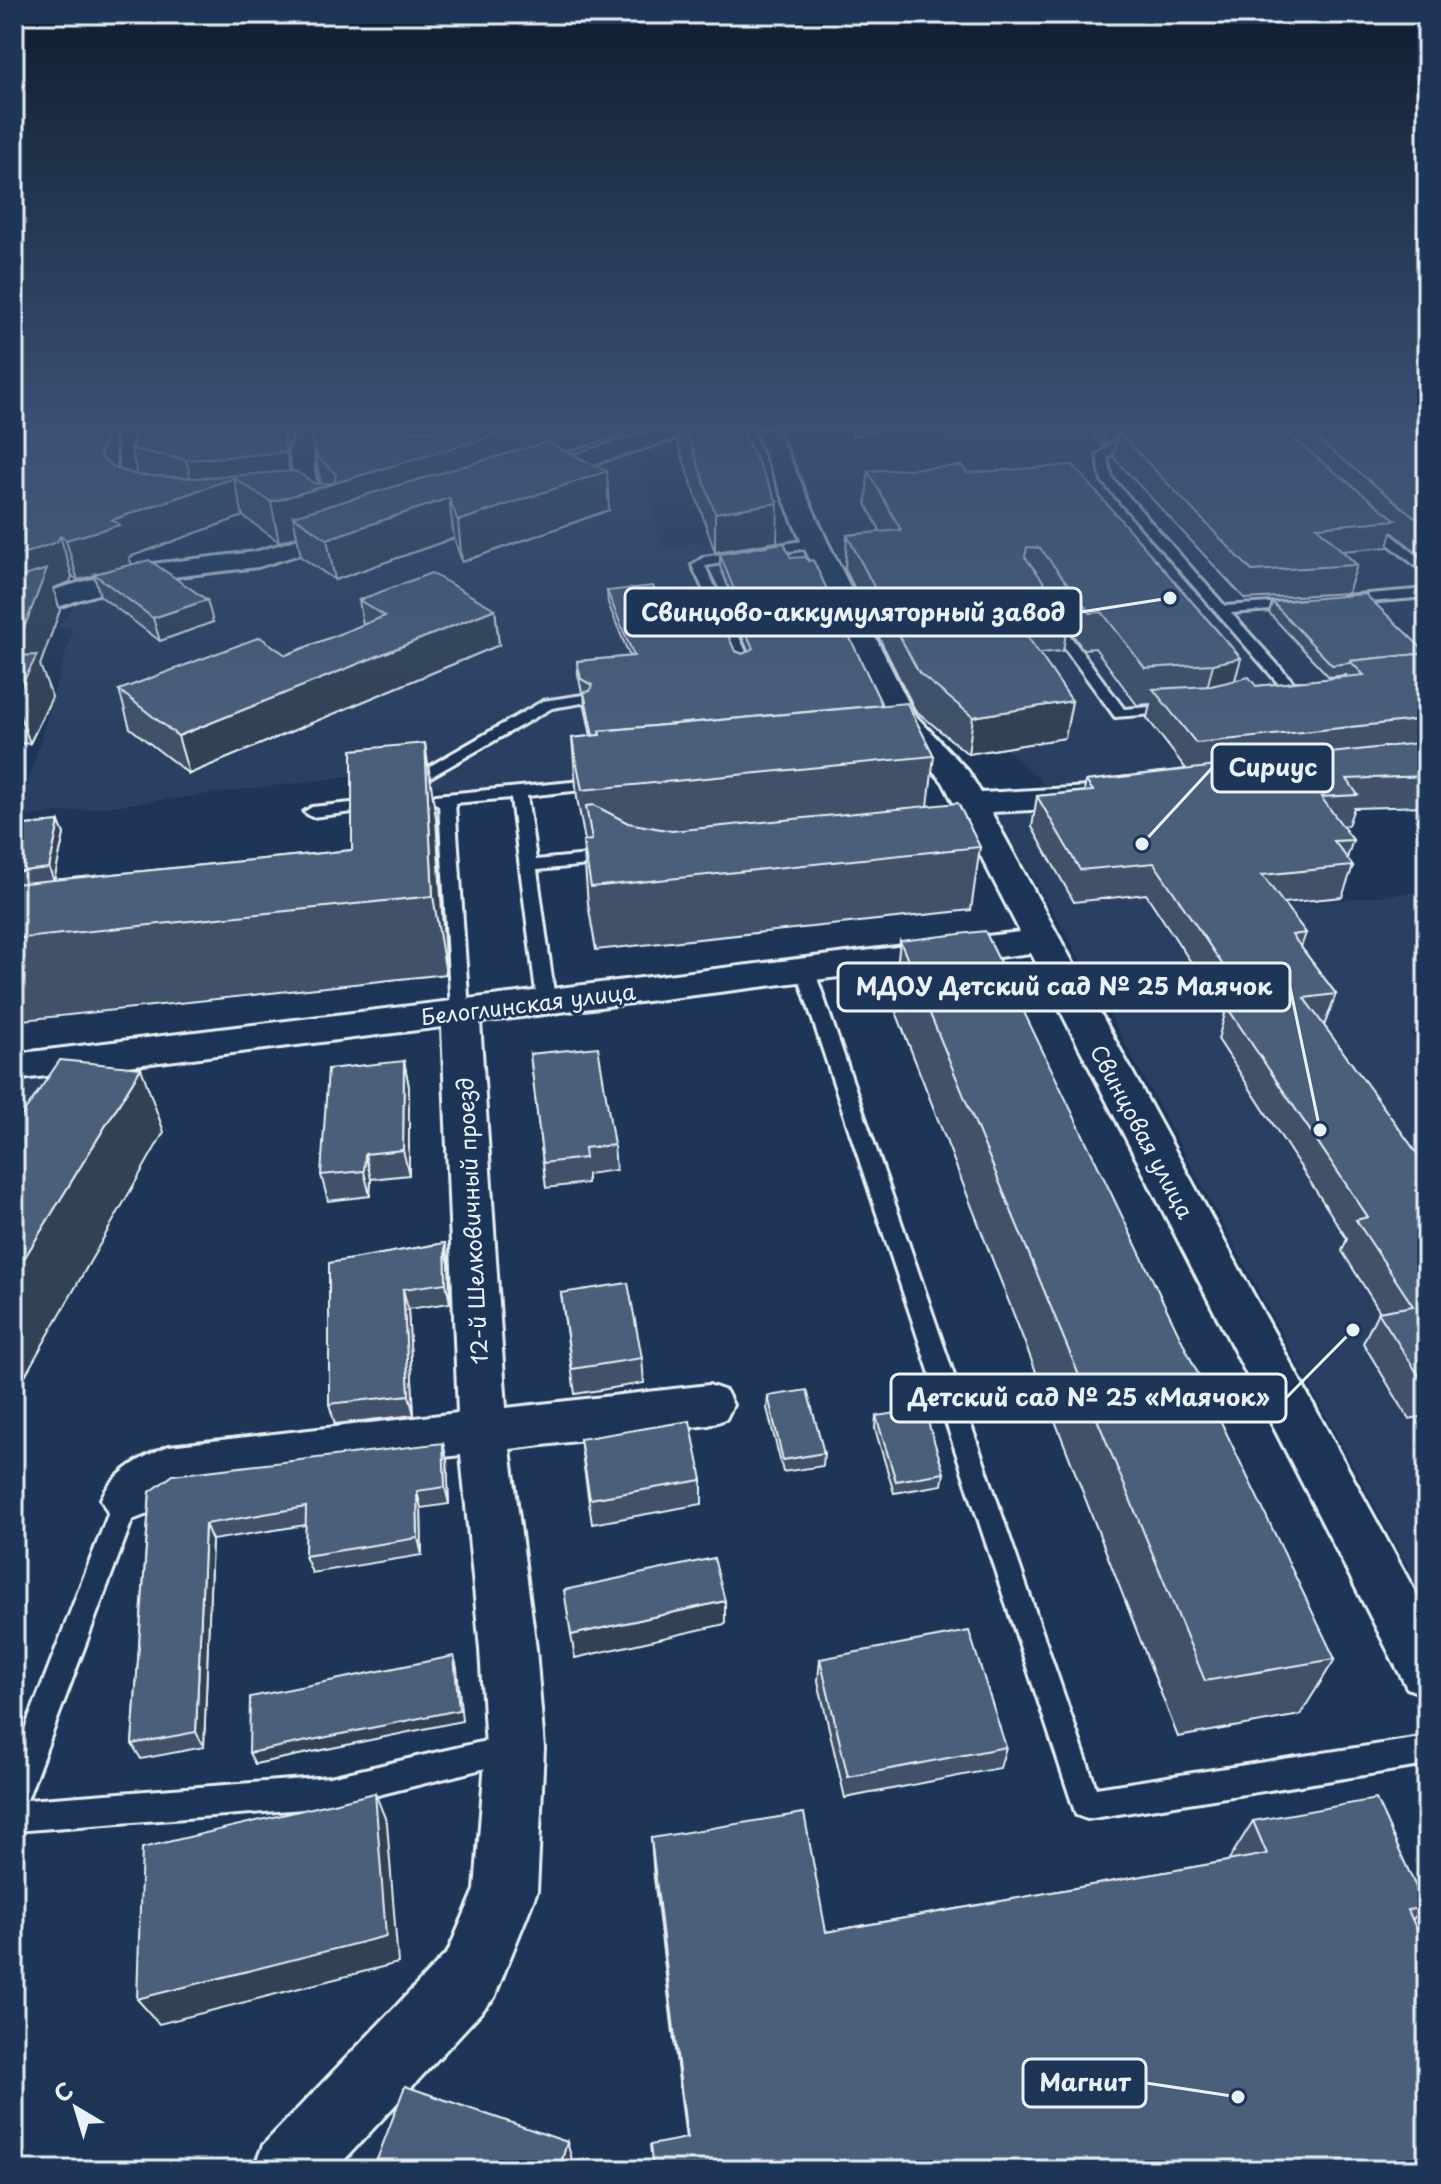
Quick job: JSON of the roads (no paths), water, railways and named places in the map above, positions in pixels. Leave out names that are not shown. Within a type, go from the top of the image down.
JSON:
[{"type":"street","points":[[14,615],[69,594],[143,573],[258,559],[347,532]]},
{"type":"street","name":"Свинцовая улица","points":[[810,532],[921,755],[957,778],[978,830],[1042,940],[1427,1669]]},
{"type":"street","points":[[978,830],[1021,798],[1053,801],[1113,794]]},
{"type":"street","name":"Белоглинская улица","points":[[14,1067],[1042,940]]},
{"type":"street","name":"12-й Шелковичный проезд","points":[[288,2170],[471,1975],[506,1891],[515,1748],[508,1649],[483,1430],[460,1011]]},
{"type":"street","points":[[81,1097],[138,1052]]},
{"type":"street","points":[[127,1499],[169,1468],[709,1405]]},
{"type":"lane","points":[[1152,532],[1221,610],[1283,690],[1320,685]]},
{"type":"lane","points":[[1380,532],[1427,571]]},
{"type":"lane","points":[[743,660],[698,565],[704,561],[815,543]]},
{"type":"lane","points":[[1332,601],[1427,593]]},
{"type":"lane","points":[[1036,599],[1120,714],[1190,709]]},
{"type":"lane","points":[[1221,610],[1316,602]]},
{"type":"lane","points":[[312,812],[404,803],[405,785],[548,704],[583,699]]},
{"type":"lane","points":[[418,802],[626,782]]},
{"type":"lane","points":[[518,792],[546,1000]]},
{"type":"lane","points":[[447,799],[460,1011]]},
{"type":"lane","points":[[528,866],[601,858],[628,863]]},
{"type":"lane","points":[[805,969],[1087,1804],[1427,1751]]},
{"type":"lane","points":[[14,1795],[127,1499]]},
{"type":"lane","points":[[14,1816],[330,1792],[515,1748]]},
{"type":"place","name":"Свинцово-аккумуляторный завод","points":[[1170,598]]},
{"type":"place","name":"Сириус","points":[[1142,844]]},
{"type":"place","name":"МДОУ Детский сад № 25 Маячок","points":[[1320,1130]]},
{"type":"place","name":"Детский сад № 25 «Маячок»","points":[[1353,1330]]},
{"type":"place","name":"Магнит","points":[[1238,2097]]}]
